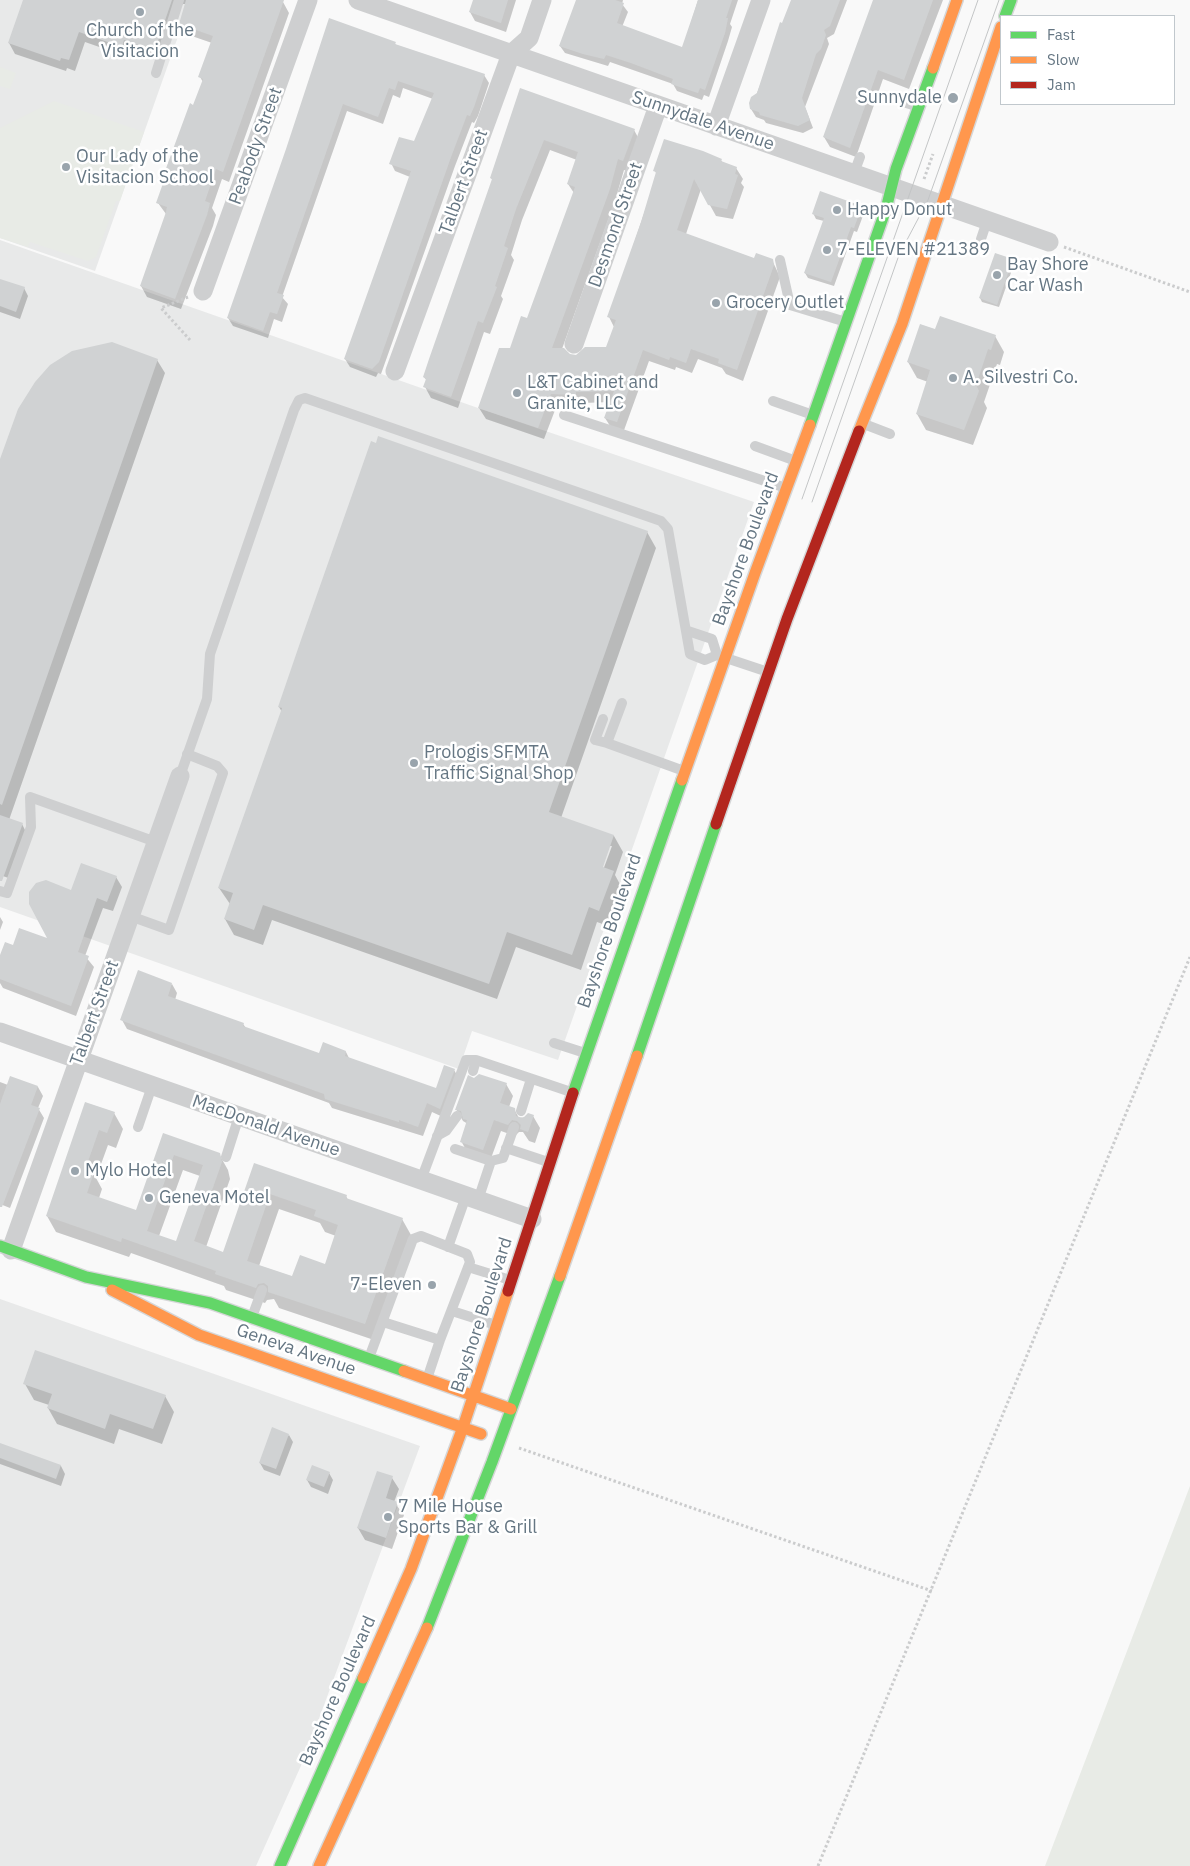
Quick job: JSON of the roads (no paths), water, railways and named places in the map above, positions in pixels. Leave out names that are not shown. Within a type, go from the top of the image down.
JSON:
[{"type":"main road","name":"Bayshore Boulevard","points":[[280,1866],[411,1568],[464,1427],[586,1053],[685,771],[721,656],[814,415],[957,0]]},
{"type":"main road","points":[[1005,15],[1011,0]]},
{"type":"main road","points":[[319,1866],[423,1639],[470,1524],[575,1235],[768,672],[828,508],[902,324],[1000,30]]},
{"type":"main road","name":"Geneva Avenue","points":[[6,1248],[86,1277],[199,1335],[500,1440]]},
{"type":"main road","name":"Geneva Avenue","points":[[86,1277],[188,1298],[252,1318],[511,1409]]},
{"type":"street","name":"Peabody Street","points":[[203,291],[308,0]]},
{"type":"street","name":"Sunnydale Avenue","points":[[358,0],[716,126],[857,165],[892,187],[1049,242]]},
{"type":"street","name":"Talbert Street","points":[[395,371],[511,54],[530,38],[542,0]]},
{"type":"street","points":[[716,126],[761,0]]},
{"type":"street","name":"Desmond Street","points":[[574,344],[658,106]]},
{"type":"street","name":"Talbert Street","points":[[6,1248],[78,1060],[180,776]]},
{"type":"street","name":"MacDonald Avenue","points":[[0,1032],[532,1219]]},
{"type":"lane","points":[[156,73],[179,0]]},
{"type":"lane","points":[[900,101],[920,107]]},
{"type":"lane","points":[[981,239],[987,220]]},
{"type":"lane","points":[[780,260],[790,305],[847,322]]},
{"type":"lane","points":[[180,776],[207,699],[210,654],[294,410],[298,400],[305,398],[661,521],[668,529],[688,631],[690,654],[705,660],[721,656],[768,672]]},
{"type":"lane","points":[[773,402],[814,415]]},
{"type":"lane","points":[[564,415],[787,488]]},
{"type":"lane","points":[[863,424],[890,434]]},
{"type":"lane","points":[[755,446],[797,461]]},
{"type":"lane","points":[[688,631],[712,639],[721,656]]},
{"type":"lane","points":[[606,743],[622,703]]},
{"type":"lane","points":[[603,719],[595,740],[685,771]]},
{"type":"lane","points":[[130,916],[169,930],[223,773],[217,766],[188,754]]},
{"type":"lane","points":[[0,890],[7,893],[31,827],[30,797],[156,842]]},
{"type":"lane","points":[[554,1043],[586,1053]]},
{"type":"lane","points":[[421,1180],[466,1060],[476,1060],[573,1093]]},
{"type":"lane","points":[[473,1072],[476,1060]]},
{"type":"lane","points":[[520,1110],[531,1079]]},
{"type":"lane","points":[[138,1127],[152,1086]]},
{"type":"lane","points":[[226,1157],[238,1116]]},
{"type":"lane","points":[[437,1137],[458,1116]]},
{"type":"lane","points":[[454,1149],[491,1162],[503,1158],[514,1127]]},
{"type":"lane","points":[[506,1148],[550,1163]]},
{"type":"lane","points":[[448,1247],[491,1162]]},
{"type":"lane","points":[[368,1359],[413,1239],[421,1236],[467,1254],[470,1262],[427,1380]]},
{"type":"lane","points":[[468,1267],[512,1281]]},
{"type":"lane","points":[[252,1318],[262,1290]]},
{"type":"lane","points":[[452,1311],[497,1326]]},
{"type":"lane","points":[[382,1322],[440,1340]]},
{"type":"tram line","points":[[802,499],[978,0]]},
{"type":"tram line","points":[[812,502],[899,255],[928,200],[999,0]]},
{"type":"place","name":"Church of the Visitacion","points":[[140,12]]},
{"type":"place","name":"Sunnydale","points":[[953,98]]},
{"type":"place","name":"Our Lady of the Visitacion School","points":[[66,167]]},
{"type":"place","name":"Happy Donut","points":[[837,210]]},
{"type":"place","name":"7-ELEVEN #21389","points":[[827,250]]},
{"type":"place","name":"Bay Shore Car Wash","points":[[997,275]]},
{"type":"place","name":"Grocery Outlet","points":[[716,303]]},
{"type":"place","name":"A. Silvestri Co.","points":[[953,378]]},
{"type":"place","name":"L&T Cabinet and Granite, LLC","points":[[517,393]]},
{"type":"place","name":"Prologis SFMTA Traffic Signal Shop","points":[[414,763]]},
{"type":"place","name":"Mylo Hotel","points":[[75,1171]]},
{"type":"place","name":"Geneva Motel","points":[[149,1198]]},
{"type":"place","name":"7-Eleven","points":[[432,1285]]},
{"type":"place","name":"7 Mile House Sports Bar & Grill","points":[[388,1517]]}]
